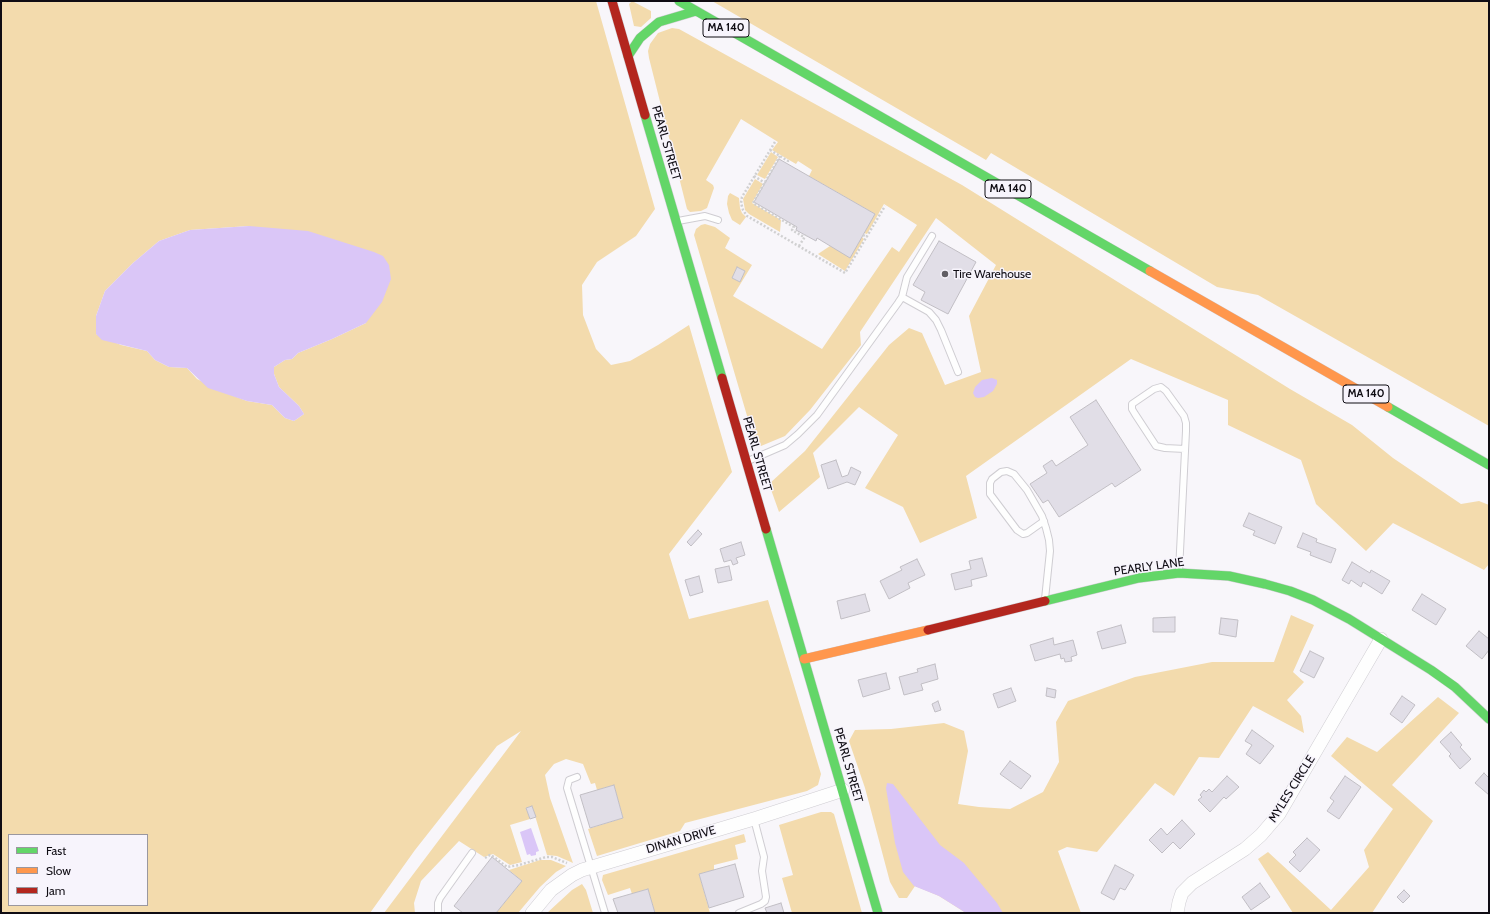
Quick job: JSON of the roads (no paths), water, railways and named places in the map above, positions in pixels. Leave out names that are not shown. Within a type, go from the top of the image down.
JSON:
[{"type":"main road","name":"PEARL STREET","points":[[612,1],[878,913]]},
{"type":"main road","name":"MA 140","points":[[679,1],[1489,464]]},
{"type":"main road","points":[[628,56],[640,38],[659,22],[696,11]]},
{"type":"main road","name":"PEARLY LANE","points":[[804,659],[950,625],[1139,578],[1179,573],[1230,576],[1290,591],[1313,600],[1344,616],[1431,670],[1455,687],[1489,719]]},
{"type":"street","name":"MYLES CIRCLE","points":[[1177,913],[1182,893],[1198,880],[1246,849],[1261,835],[1279,814],[1381,639]]},
{"type":"street","name":"DINAN DRIVE","points":[[532,913],[552,890],[572,875],[586,869],[754,819],[843,790]]},
{"type":"lane","points":[[676,222],[705,216],[718,220]]},
{"type":"lane","points":[[746,462],[785,445],[817,415],[902,297],[907,277],[932,236]]},
{"type":"lane","points":[[902,297],[929,312],[936,320],[958,372]]},
{"type":"lane","points":[[1179,573],[1185,449],[1186,423],[1184,416],[1166,391],[1161,387],[1154,389],[1132,404],[1132,409],[1156,446],[1185,449]]},
{"type":"lane","points":[[1044,522],[1027,533],[1023,534],[1016,530],[990,494],[990,484],[992,479],[1001,472],[1007,471],[1014,474],[1027,490],[1044,522],[1049,540],[1050,551],[1044,601]]},
{"type":"lane","points":[[577,777],[569,780],[567,788],[586,869],[605,913]]},
{"type":"lane","points":[[739,913],[761,904],[765,901],[766,897],[762,871],[764,857],[754,819]]},
{"type":"lane","points":[[438,913],[438,903],[440,898],[472,853]]},
{"type":"place","name":"Tire Warehouse","points":[[945,274]]}]
